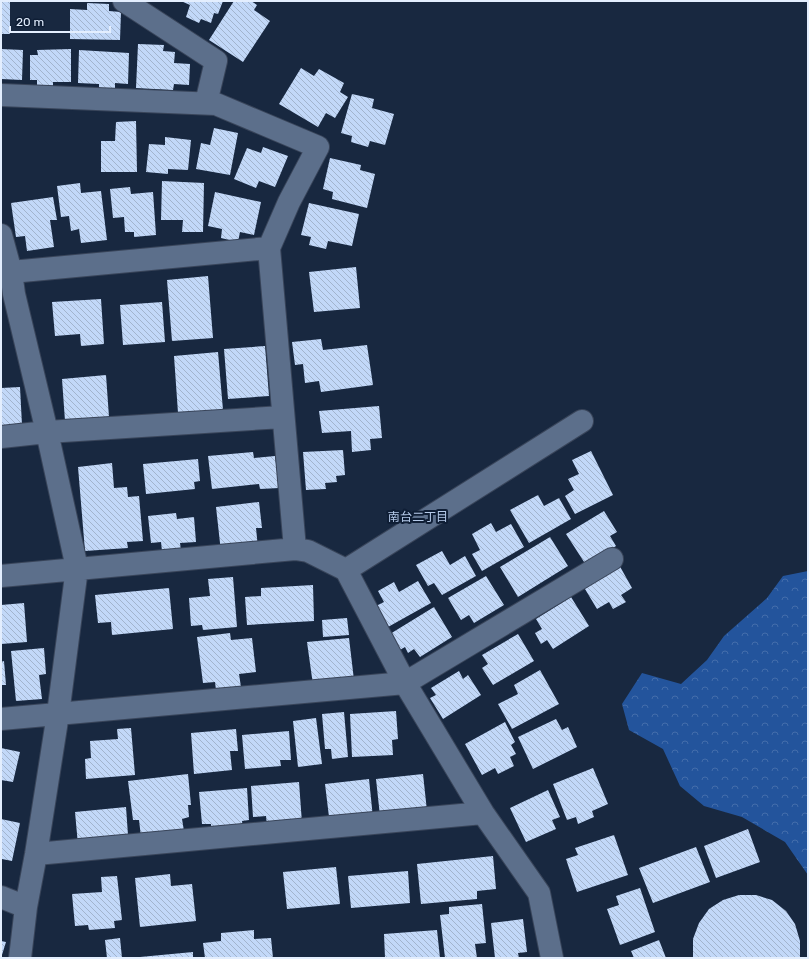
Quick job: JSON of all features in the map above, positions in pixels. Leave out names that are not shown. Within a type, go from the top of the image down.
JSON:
[{"type":"street","points":[[124,1],[216,61],[206,103]]},
{"type":"street","points":[[1,95],[216,104],[318,147],[289,202],[269,248],[295,550]]},
{"type":"street","points":[[1,235],[11,272],[7,294],[47,432],[77,568],[58,714],[26,907],[20,958]]},
{"type":"street","points":[[11,272],[269,248]]},
{"type":"street","points":[[1,437],[47,432],[283,417]]},
{"type":"street","points":[[346,570],[582,421]]},
{"type":"street","points":[[1,576],[77,568],[295,550],[308,551],[346,570],[405,683],[483,813],[539,893],[552,958]]},
{"type":"street","points":[[1,719],[405,683],[612,559]]},
{"type":"street","points":[[36,854],[483,813]]},
{"type":"street","points":[[1,897],[26,907]]},
{"type":"green space","points":[[808,571],[808,875],[785,842],[742,817],[704,806],[680,786],[663,749],[629,730],[622,704],[642,673],[681,684],[707,660],[724,636],[767,598],[783,576]]},
{"type":"building","points":[[1,1],[10,1],[10,34],[1,34]]},
{"type":"building","points":[[181,1],[223,1],[218,14],[214,13],[211,23],[201,19],[199,23],[186,17],[190,5]]},
{"type":"building","points":[[234,1],[251,1],[257,5],[254,10],[270,21],[243,62],[209,40]]},
{"type":"building","points":[[87,3],[109,4],[109,11],[121,12],[120,40],[70,39],[70,9],[87,10]]},
{"type":"building","points":[[138,44],[164,45],[163,51],[175,52],[174,63],[190,64],[189,85],[174,84],[173,90],[136,88]]},
{"type":"building","points":[[1,49],[23,50],[22,80],[1,79]]},
{"type":"building","points":[[71,49],[71,82],[53,82],[53,86],[37,86],[37,80],[30,80],[30,55],[38,55],[37,50]]},
{"type":"building","points":[[79,50],[129,53],[128,84],[115,83],[115,89],[99,88],[99,84],[78,83]]},
{"type":"building","points":[[301,68],[314,76],[319,69],[344,83],[340,92],[348,97],[335,118],[326,113],[318,127],[279,104]]},
{"type":"building","points":[[352,94],[374,99],[372,108],[394,114],[385,145],[370,141],[368,147],[351,142],[352,136],[341,133]]},
{"type":"building","points":[[136,121],[137,172],[101,172],[101,141],[115,141],[116,122]]},
{"type":"building","points":[[214,128],[238,133],[230,175],[196,169],[201,143],[210,145]]},
{"type":"building","points":[[165,137],[191,140],[188,170],[168,169],[168,174],[146,172],[149,144],[165,145]]},
{"type":"building","points":[[263,147],[288,156],[275,187],[259,181],[256,188],[234,179],[247,148],[261,153]]},
{"type":"building","points":[[330,158],[361,165],[360,170],[375,174],[367,208],[332,199],[333,192],[323,189]]},
{"type":"building","points":[[162,181],[204,183],[203,232],[182,232],[183,220],[161,220]]},
{"type":"building","points":[[80,183],[81,193],[101,191],[107,240],[81,243],[79,229],[71,231],[69,216],[61,217],[57,186]]},
{"type":"building","points":[[130,187],[131,194],[153,192],[156,235],[134,237],[134,232],[125,232],[124,217],[113,218],[110,189]]},
{"type":"building","points":[[215,192],[261,202],[254,235],[240,232],[238,242],[221,238],[222,229],[208,226]]},
{"type":"building","points":[[53,197],[57,220],[50,220],[54,247],[27,251],[25,236],[16,237],[11,203]]},
{"type":"building","points":[[309,203],[359,214],[352,246],[328,241],[326,249],[309,245],[311,237],[301,235]]},
{"type":"building","points":[[356,267],[360,308],[314,312],[309,272]]},
{"type":"building","points":[[208,276],[213,338],[172,341],[167,280]]},
{"type":"building","points":[[101,299],[104,344],[81,346],[80,334],[55,336],[52,302]]},
{"type":"building","points":[[162,302],[165,342],[123,345],[120,305]]},
{"type":"building","points":[[321,339],[323,350],[367,345],[373,385],[321,392],[319,381],[305,383],[303,364],[295,365],[292,342]]},
{"type":"building","points":[[265,346],[269,396],[228,399],[224,349]]},
{"type":"building","points":[[218,352],[223,410],[178,413],[174,356]]},
{"type":"building","points":[[106,375],[109,417],[65,421],[62,379]]},
{"type":"building","points":[[20,387],[22,425],[1,426],[1,388]]},
{"type":"building","points":[[379,406],[382,438],[370,439],[371,450],[352,452],[351,431],[322,433],[319,411]]},
{"type":"building","points":[[343,450],[345,475],[336,476],[337,482],[325,483],[326,489],[306,490],[303,452]]},
{"type":"building","points":[[591,451],[613,495],[575,514],[565,496],[574,490],[568,479],[579,474],[572,460]]},
{"type":"building","points":[[253,452],[254,458],[275,456],[279,488],[260,489],[259,484],[212,489],[208,456]]},
{"type":"building","points":[[198,459],[200,481],[194,482],[195,489],[146,494],[143,464]]},
{"type":"building","points":[[112,463],[114,488],[127,487],[128,497],[139,496],[143,541],[127,542],[128,548],[85,551],[78,467]]},
{"type":"building","points":[[538,495],[544,506],[559,498],[571,519],[529,543],[510,510]]},
{"type":"building","points":[[259,502],[262,528],[256,528],[258,548],[221,552],[216,507]]},
{"type":"building","points":[[604,511],[617,532],[610,536],[616,546],[586,565],[566,534]]},
{"type":"building","points":[[176,513],[177,519],[194,517],[196,542],[180,543],[181,550],[162,551],[161,542],[151,543],[148,516]]},
{"type":"building","points":[[491,523],[496,532],[511,524],[524,547],[482,571],[472,554],[480,550],[472,534]]},
{"type":"building","points":[[550,537],[568,566],[518,597],[500,567]]},
{"type":"building","points":[[442,551],[450,565],[465,556],[476,576],[442,595],[434,583],[428,586],[416,565]]},
{"type":"building","points":[[618,563],[632,588],[621,595],[626,602],[613,609],[609,602],[597,609],[582,584]]},
{"type":"building","points":[[486,576],[504,605],[474,623],[469,615],[461,620],[448,598]]},
{"type":"building","points":[[233,577],[237,627],[203,630],[202,625],[191,626],[189,598],[210,596],[208,579]]},
{"type":"building","points":[[418,581],[431,603],[388,627],[376,606],[384,602],[378,591],[394,582],[399,592]]},
{"type":"building","points":[[313,585],[314,621],[247,625],[245,597],[261,596],[261,588]]},
{"type":"building","points":[[169,588],[173,629],[112,635],[111,622],[98,623],[95,595]]},
{"type":"building","points":[[571,597],[589,626],[553,649],[547,640],[541,644],[535,633],[542,629],[536,619]]},
{"type":"building","points":[[24,603],[27,642],[1,644],[1,605]]},
{"type":"building","points":[[434,607],[452,637],[420,657],[414,649],[408,653],[405,647],[400,650],[390,634]]},
{"type":"building","points":[[347,618],[349,635],[323,637],[322,620]]},
{"type":"building","points":[[230,633],[231,640],[252,638],[256,672],[239,674],[241,687],[216,690],[215,682],[203,683],[197,637]]},
{"type":"building","points":[[518,634],[534,661],[493,685],[482,668],[488,664],[482,655]]},
{"type":"building","points":[[349,638],[354,680],[313,685],[307,642]]},
{"type":"building","points":[[44,648],[46,674],[39,675],[42,699],[16,701],[11,651]]},
{"type":"building","points":[[4,661],[6,685],[1,685],[1,662]]},
{"type":"building","points":[[540,670],[559,704],[512,729],[498,704],[518,694],[514,685]]},
{"type":"building","points":[[459,671],[463,679],[468,675],[481,695],[443,719],[430,698],[436,695],[431,688]]},
{"type":"building","points":[[396,711],[398,739],[392,740],[393,755],[352,757],[350,714]]},
{"type":"building","points":[[344,712],[348,757],[332,759],[331,749],[325,749],[322,714]]},
{"type":"building","points":[[316,718],[322,764],[298,767],[293,721]]},
{"type":"building","points":[[556,719],[562,730],[568,727],[577,747],[533,769],[518,737]]},
{"type":"building","points":[[505,722],[515,742],[511,745],[516,754],[510,757],[514,766],[498,774],[495,768],[482,775],[465,744]]},
{"type":"building","points":[[131,728],[135,775],[86,779],[85,759],[91,758],[90,741],[118,739],[117,729]]},
{"type":"building","points":[[236,729],[238,751],[230,751],[232,770],[194,774],[191,733]]},
{"type":"building","points":[[289,731],[291,760],[280,760],[281,766],[245,769],[242,735]]},
{"type":"building","points":[[1,748],[20,752],[13,782],[1,780]]},
{"type":"building","points":[[593,768],[608,804],[592,811],[594,817],[578,824],[576,817],[567,820],[553,784]]},
{"type":"building","points":[[188,774],[191,805],[188,805],[189,817],[182,819],[184,831],[141,837],[139,820],[133,820],[128,781]]},
{"type":"building","points":[[423,774],[427,811],[380,816],[376,779]]},
{"type":"building","points":[[369,779],[373,818],[329,817],[325,784]]},
{"type":"building","points":[[299,782],[302,823],[267,826],[266,816],[253,817],[251,786]]},
{"type":"building","points":[[247,788],[249,820],[242,821],[243,828],[211,831],[211,824],[202,824],[199,792]]},
{"type":"building","points":[[548,790],[560,817],[552,820],[556,829],[526,842],[510,808]]},
{"type":"building","points":[[126,807],[128,835],[112,836],[112,842],[78,845],[75,812]]},
{"type":"building","points":[[1,819],[20,823],[12,861],[2,859],[1,862]]},
{"type":"building","points":[[748,829],[760,862],[716,878],[704,846]]},
{"type":"building","points":[[614,835],[628,875],[577,892],[566,859],[578,855],[575,848]]},
{"type":"building","points":[[696,847],[710,882],[653,903],[639,868]]},
{"type":"building","points":[[493,856],[496,889],[477,891],[477,899],[421,904],[417,864]]},
{"type":"building","points":[[336,867],[340,904],[287,909],[283,872]]},
{"type":"building","points":[[408,871],[410,903],[351,908],[348,876]]},
{"type":"building","points":[[170,874],[171,886],[192,884],[196,921],[140,927],[135,878]]},
{"type":"building","points":[[117,876],[122,920],[114,921],[115,928],[89,930],[88,925],[75,926],[72,894],[102,892],[101,877]]},
{"type":"building","points":[[640,888],[655,932],[620,945],[607,909],[619,905],[616,896]]},
{"type":"building","points":[[739,895],[756,895],[772,900],[786,911],[795,924],[800,941],[800,958],[693,958],[693,939],[699,923],[709,909],[723,900]]},
{"type":"building","points":[[482,904],[486,943],[475,944],[477,958],[445,958],[440,915],[449,914],[449,907]]},
{"type":"building","points":[[523,919],[527,952],[518,953],[519,958],[495,958],[491,923]]},
{"type":"building","points":[[254,930],[254,939],[271,938],[273,958],[205,958],[203,943],[221,941],[221,933]]},
{"type":"building","points":[[437,930],[440,958],[385,958],[384,934]]},
{"type":"building","points":[[120,938],[122,958],[107,958],[105,940]]},
{"type":"building","points":[[659,940],[666,958],[634,958],[631,951]]},
{"type":"building","points":[[1,941],[6,942],[1,958]]},
{"type":"building","points":[[193,952],[193,958],[140,958],[140,957]]},
{"type":"district","name":"南台二丁目","points":[[418,517]]}]
